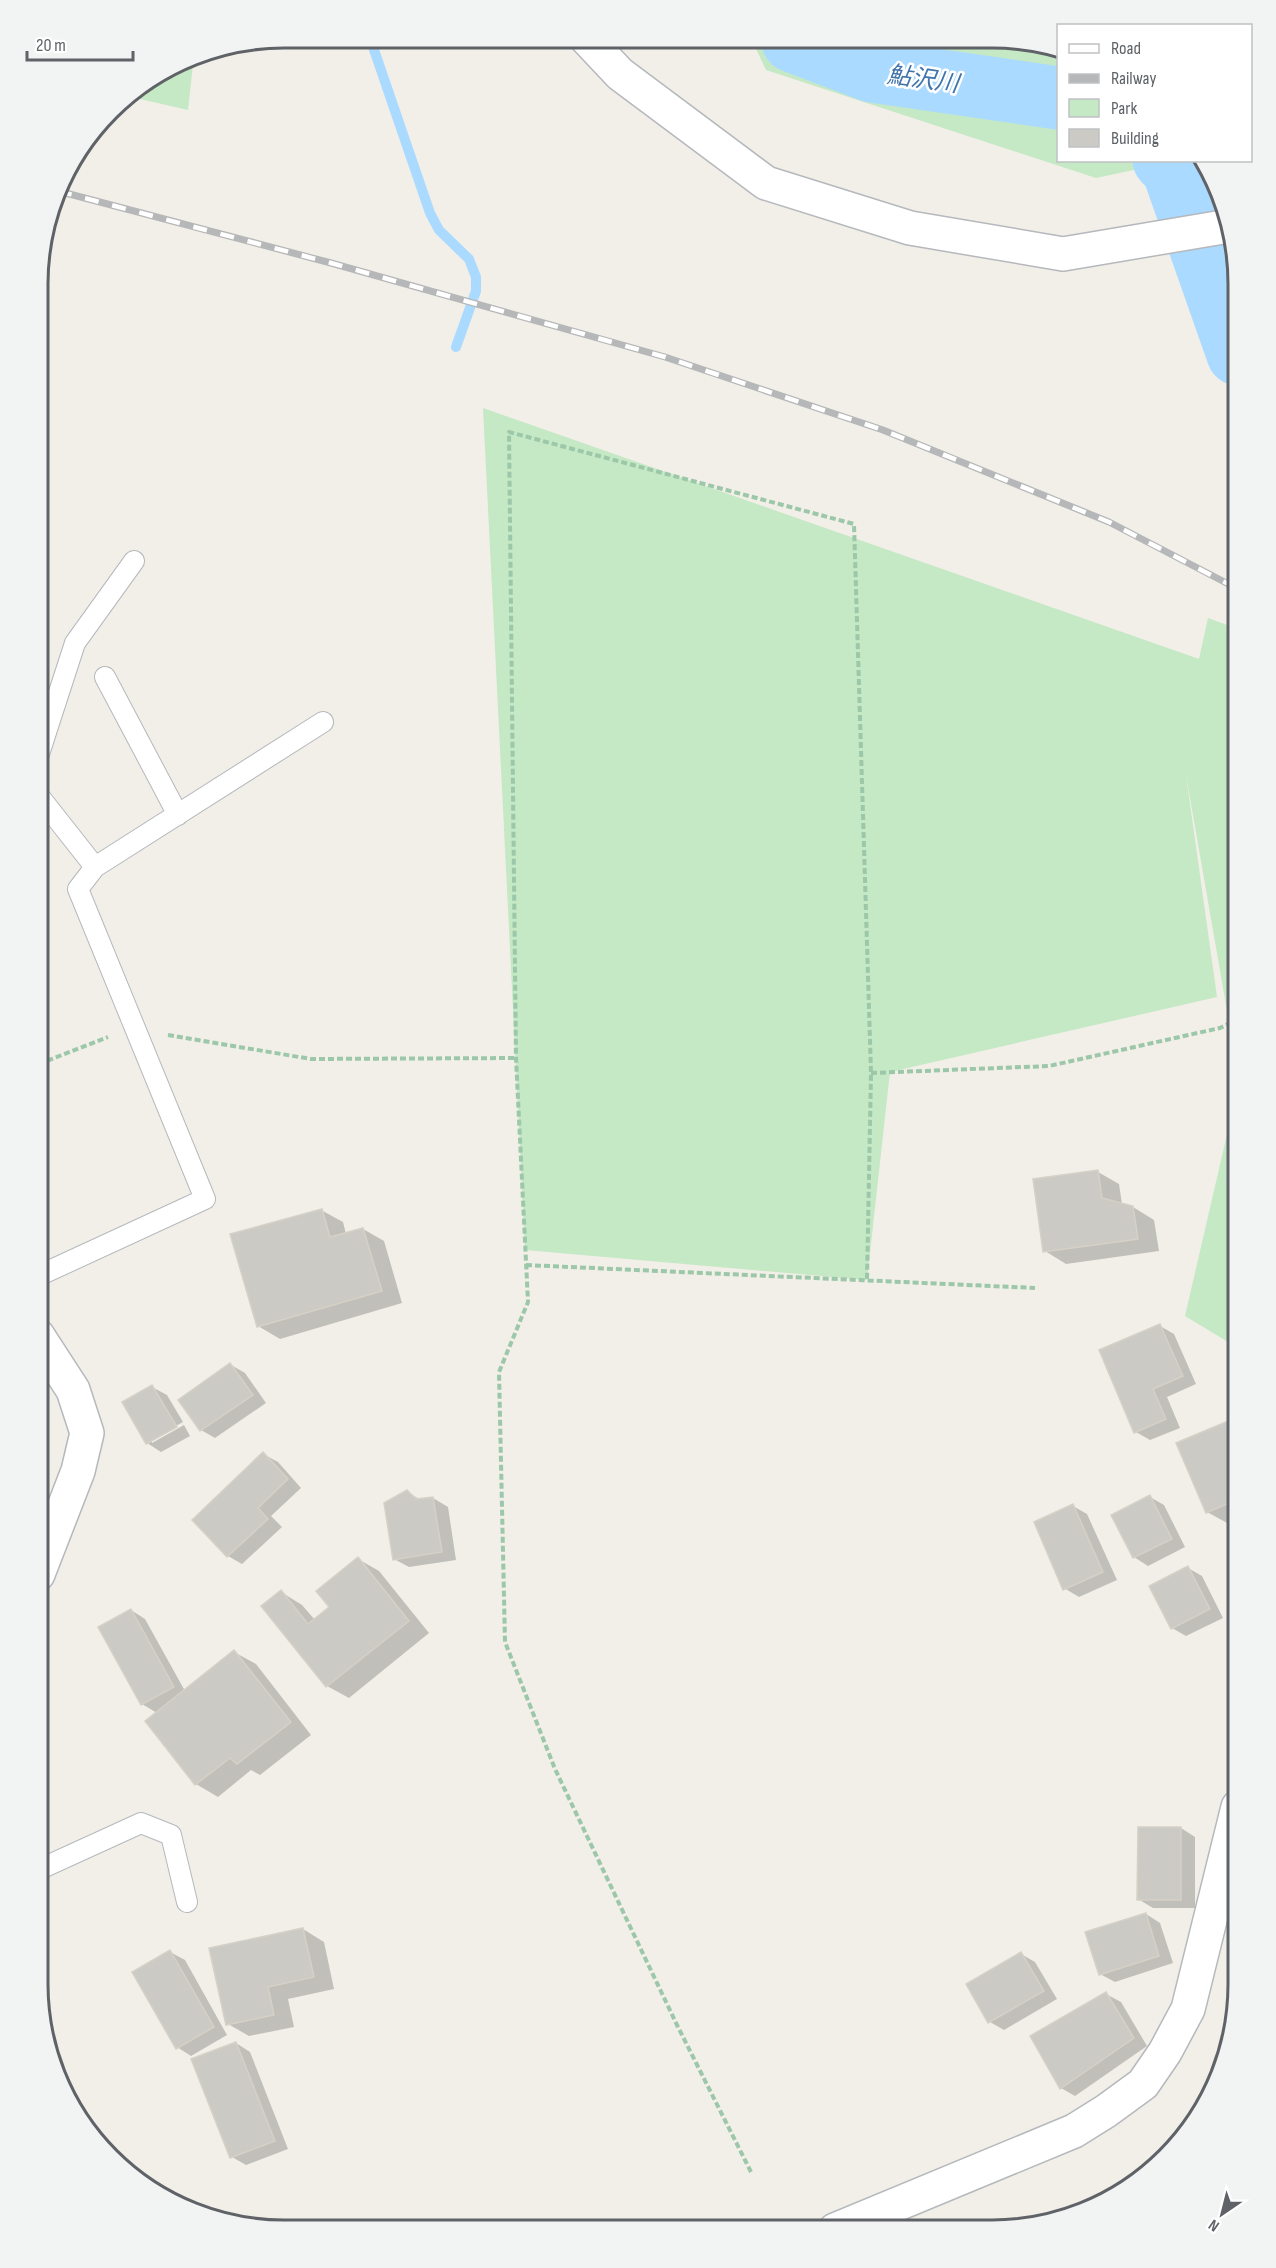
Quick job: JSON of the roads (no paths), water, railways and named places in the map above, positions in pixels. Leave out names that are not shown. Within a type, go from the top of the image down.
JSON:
[{"type":"street","points":[[595,48],[620,74],[766,183],[910,228],[1063,254],[1221,227]]},
{"type":"street","points":[[48,1351],[73,1390],[87,1433],[78,1471],[48,1548]]},
{"type":"street","points":[[859,2220],[1074,2131],[1143,2084],[1165,2052],[1188,2009],[1228,1847]]},
{"type":"lane","points":[[48,726],[75,643],[134,561]]},
{"type":"lane","points":[[105,677],[178,815]]},
{"type":"lane","points":[[48,1271],[205,1199],[78,889],[95,867],[323,722]]},
{"type":"lane","points":[[48,807],[95,867]]},
{"type":"lane","points":[[48,1865],[141,1823],[171,1834],[188,1902]]},
{"type":"waterway","points":[[373,48],[430,213],[439,230],[469,259],[476,277],[476,291],[456,347]]},
{"type":"waterway","name":"鮎沢川","points":[[811,48],[872,71],[1057,98]]},
{"type":"waterway","name":"鮎沢川","points":[[1166,162],[1173,169],[1228,326]]},
{"type":"railway","points":[[66,193],[331,263],[665,357],[883,430],[1109,522],[1228,584]]}]
